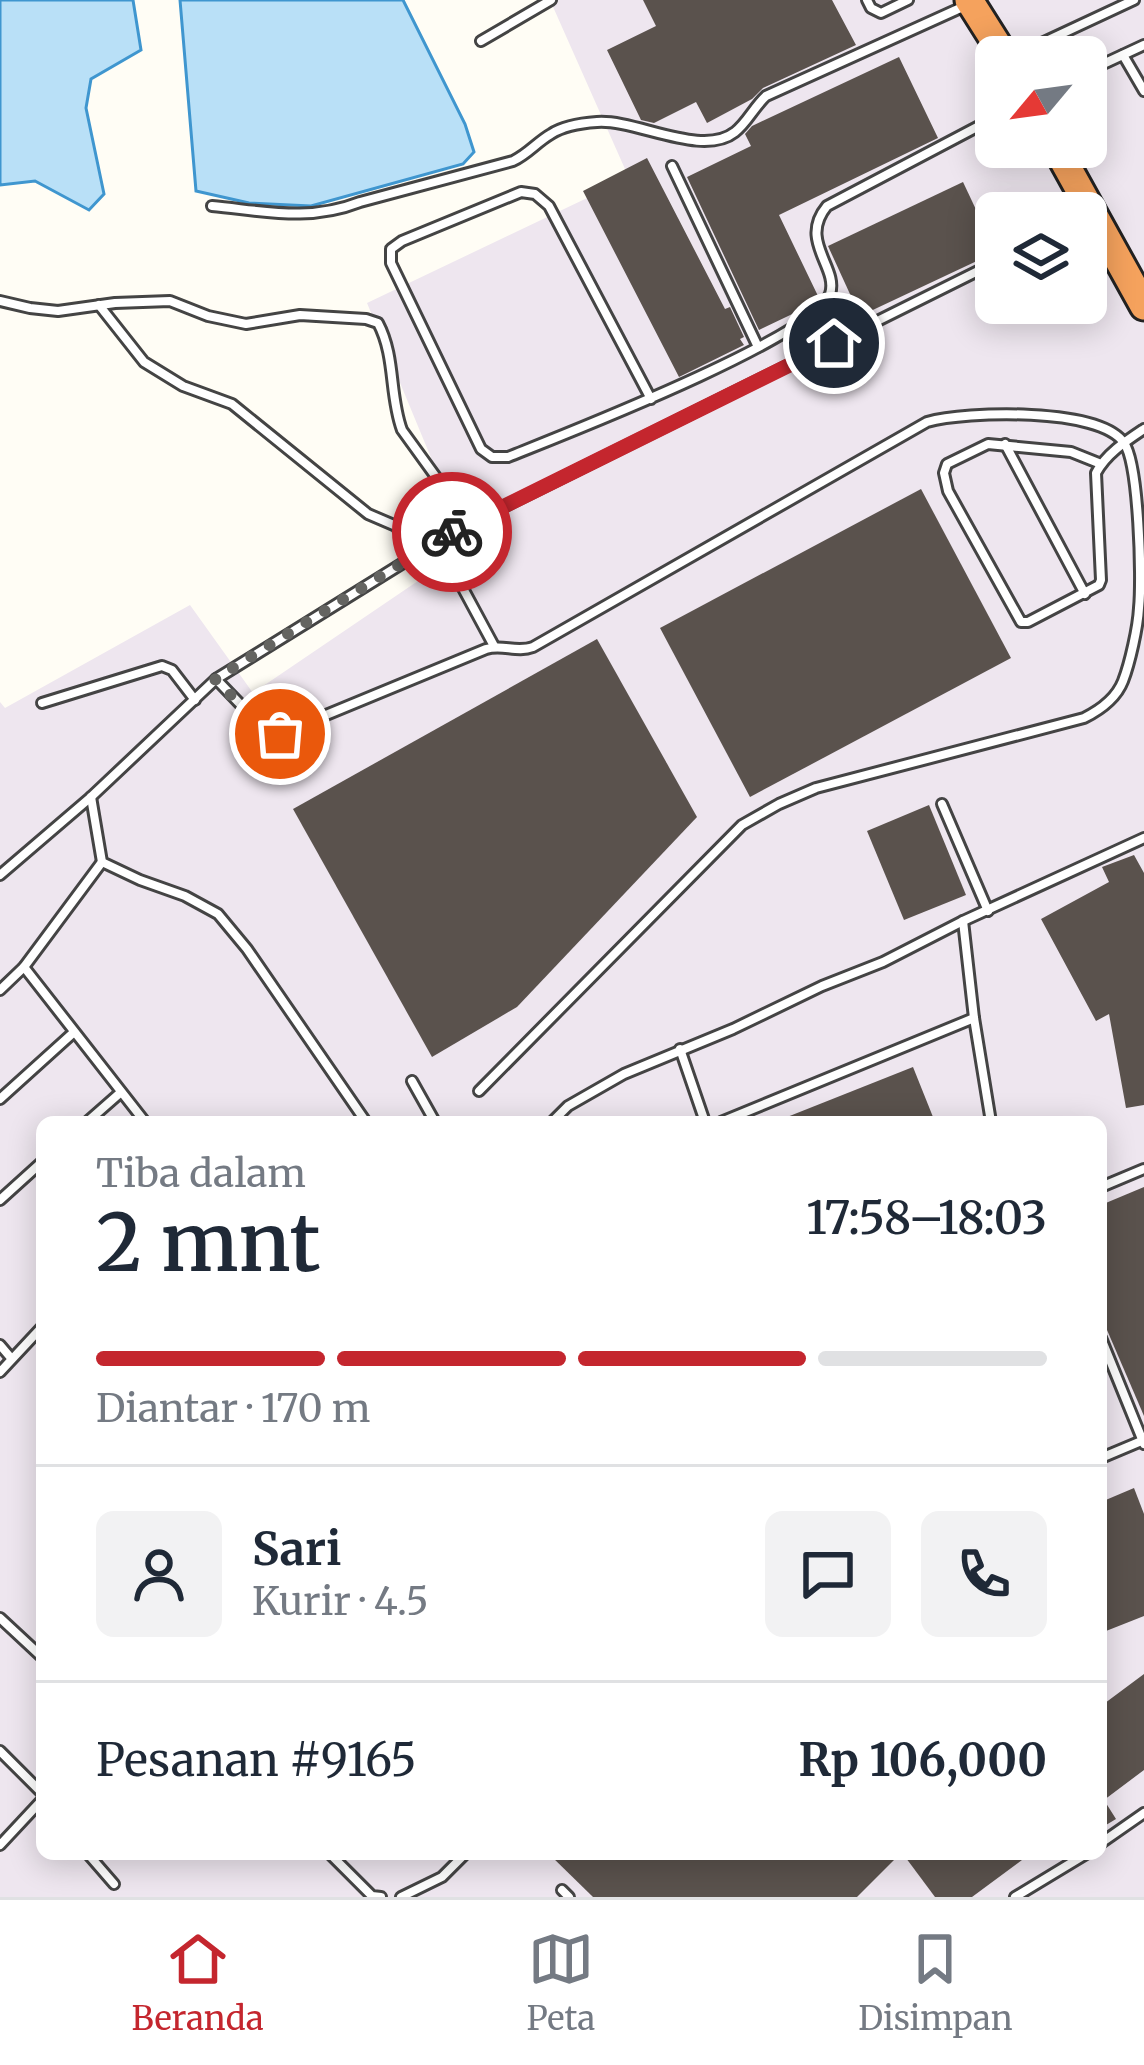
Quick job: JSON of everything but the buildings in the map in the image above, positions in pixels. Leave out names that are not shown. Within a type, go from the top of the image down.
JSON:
[{"type":"highway","points":[[970,2],[993,36]]},
{"type":"highway","points":[[1107,245],[1144,306]]},
{"type":"lane","points":[[481,41],[551,0]]},
{"type":"lane","points":[[867,0],[881,13],[908,0]]},
{"type":"lane","points":[[1054,36],[1134,0]]},
{"type":"lane","points":[[212,206],[304,215],[339,210],[513,161],[530,153],[549,134],[598,122],[698,141],[722,138],[734,133],[766,96],[970,2]]},
{"type":"lane","points":[[1107,62],[1144,45]]},
{"type":"lane","points":[[1123,55],[1144,91]]},
{"type":"lane","points":[[651,399],[549,206],[535,194],[521,192],[392,249],[391,263],[481,449],[492,457],[508,457],[651,399],[816,311],[830,296],[815,232],[827,206],[975,128]]},
{"type":"lane","points":[[672,166],[758,346]]},
{"type":"lane","points":[[2,869],[91,797],[215,679],[416,555],[975,272]]},
{"type":"lane","points":[[0,302],[58,310],[170,301],[246,324],[300,315],[378,323],[390,349],[395,412],[402,430],[470,524]]},
{"type":"lane","points":[[99,305],[144,362],[183,386],[232,404],[368,514],[397,526],[416,555]]},
{"type":"lane","points":[[215,679],[265,730],[280,734],[494,646],[533,647],[928,422],[981,413],[1081,420],[1110,430],[1124,442],[1134,473],[1139,610],[1123,683],[1104,708],[1084,718],[816,788],[742,826],[479,1090]]},
{"type":"lane","points":[[1101,464],[1071,452],[988,444],[947,464],[948,491],[1021,622],[1085,594],[1101,580],[1096,473],[1124,442],[1144,429]]},
{"type":"lane","points":[[1005,444],[1085,594]]},
{"type":"lane","points":[[438,542],[494,646]]},
{"type":"lane","points":[[42,704],[161,666],[172,670],[195,700]]},
{"type":"lane","points":[[0,990],[24,967],[102,862],[91,797]]},
{"type":"lane","points":[[942,804],[988,911]]},
{"type":"lane","points":[[559,1116],[624,1074],[884,962],[963,920],[1144,838]]},
{"type":"lane","points":[[102,862],[218,914],[248,949],[362,1116]]},
{"type":"lane","points":[[963,920],[990,1116]]},
{"type":"lane","points":[[24,967],[140,1116]]},
{"type":"lane","points":[[737,1116],[974,1018]]},
{"type":"lane","points":[[0,1100],[73,1033]]},
{"type":"lane","points":[[680,1048],[702,1116]]},
{"type":"lane","points":[[412,1081],[432,1116]]},
{"type":"lane","points":[[94,1116],[120,1093]]},
{"type":"lane","points":[[0,1200],[36,1167]]},
{"type":"lane","points":[[1107,1184],[1144,1168]]},
{"type":"lane","points":[[0,1372],[36,1333]]},
{"type":"lane","points":[[0,1346],[11,1358]]},
{"type":"lane","points":[[1107,1353],[1144,1442],[1107,1456]]},
{"type":"lane","points":[[0,1618],[36,1651]]},
{"type":"lane","points":[[0,1751],[36,1790]]},
{"type":"lane","points":[[0,1845],[36,1803]]},
{"type":"lane","points":[[1107,1840],[1144,1813]]},
{"type":"lane","points":[[93,1860],[114,1884]]},
{"type":"lane","points":[[339,1860],[372,1897],[381,1897]]},
{"type":"lane","points":[[401,1897],[442,1877],[459,1860]]},
{"type":"lane","points":[[1015,1897],[1076,1860]]},
{"type":"shaded area","points":[[550,0],[1144,0],[1144,1897],[0,1897],[0,702],[5,708],[190,605],[253,693],[468,547],[367,303],[629,178]]},
{"type":"water","points":[[0,0],[133,0],[141,50],[91,79],[86,108],[104,194],[89,210],[35,181],[0,185]]},
{"type":"water","points":[[180,0],[403,0],[465,124],[474,152],[463,164],[311,206],[249,203],[196,191]]},
{"type":"way so far","points":[[280,734],[265,730],[215,679],[452,532]]},
{"type":"route","points":[[452,532],[834,343]]}]
